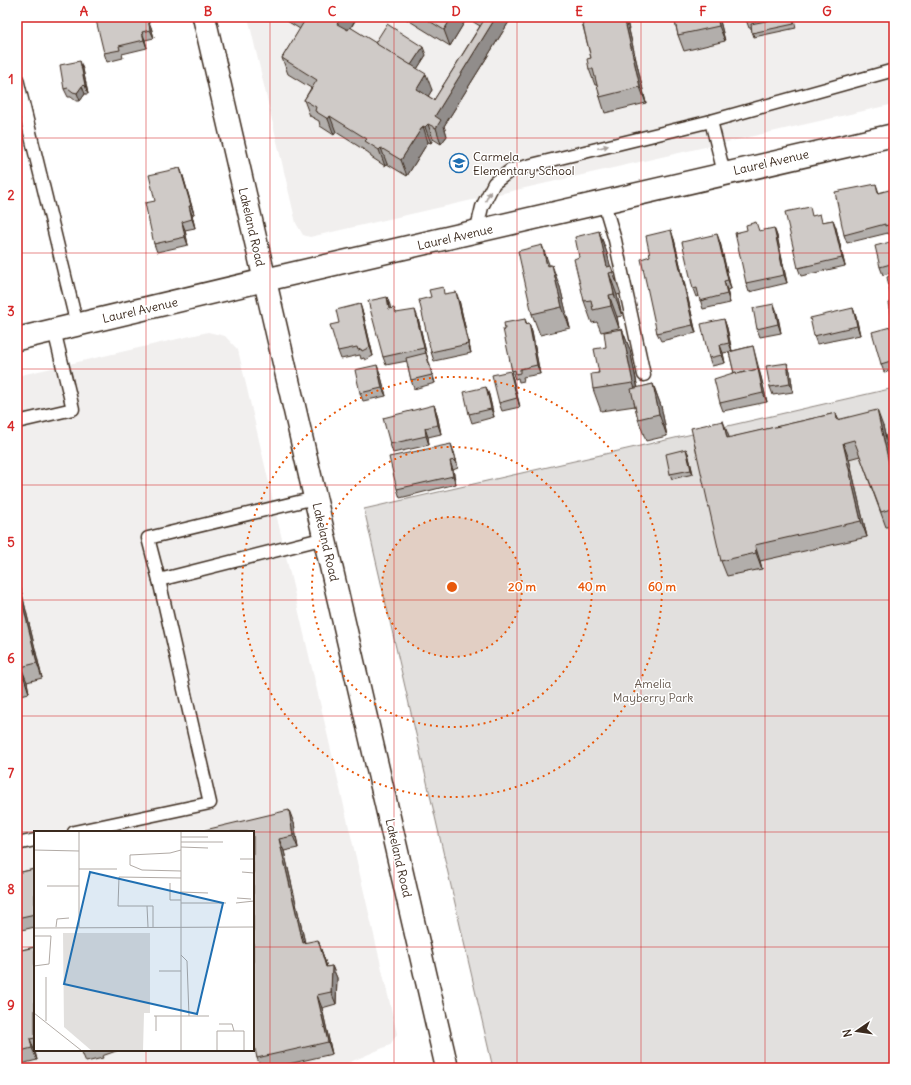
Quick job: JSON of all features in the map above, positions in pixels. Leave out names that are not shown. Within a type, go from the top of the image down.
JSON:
[{"type":"street","name":"Lakeland Road","points":[[204,17],[447,1068]]},
{"type":"street","name":"Laurel Avenue","points":[[17,339],[265,280],[604,203],[724,173],[894,135]]},
{"type":"lane","points":[[476,232],[482,207],[494,183],[511,170],[711,121],[894,70]]},
{"type":"lane","points":[[17,79],[78,325]]},
{"type":"lane","points":[[711,121],[724,173]]},
{"type":"lane","points":[[604,203],[615,240],[644,374]]},
{"type":"lane","points":[[17,422],[73,409],[54,330]]},
{"type":"lane","points":[[79,831],[210,803],[148,538],[316,498]]},
{"type":"lane","points":[[159,580],[325,538]]},
{"type":"lane","points":[[17,844],[34,840]]},
{"type":"shaded area","name":"Carmela Elementary School","points":[[248,17],[894,17],[894,104],[310,237],[303,235],[296,223]]},
{"type":"shaded area","points":[[208,332],[225,336],[238,350],[397,1034],[390,1045],[348,1063],[324,1068],[17,1068],[17,376]]},
{"type":"green space","name":"Amelia Mayberry Park","points":[[894,388],[894,1068],[493,1068],[364,509]]},
{"type":"building","points":[[111,17],[138,17],[139,21],[148,19],[150,30],[142,32],[144,40],[119,46],[120,50],[104,53],[96,20]]},
{"type":"building","points":[[301,17],[327,17],[330,19],[331,17],[342,17],[337,24],[348,30],[350,27],[426,74],[417,89],[434,100],[486,17],[496,17],[435,116],[441,120],[436,128],[428,124],[425,127],[423,126],[401,160],[381,148],[379,150],[365,141],[367,139],[330,116],[328,119],[315,111],[316,107],[304,100],[317,80],[282,58],[305,20]]},
{"type":"building","points":[[423,17],[452,17],[444,30]]},
{"type":"building","points":[[581,17],[624,17],[640,87],[600,97],[593,69],[589,69],[587,59],[591,58]]},
{"type":"building","points":[[674,17],[717,17],[719,26],[678,35]]},
{"type":"building","points":[[745,17],[759,17],[746,20]]},
{"type":"building","points":[[785,17],[793,17],[794,24],[752,33],[751,24]]},
{"type":"building","points":[[387,24],[423,47],[411,65],[375,43]]},
{"type":"building","points":[[80,61],[85,85],[82,86],[77,93],[68,88],[64,89],[60,65]]},
{"type":"building","points":[[180,168],[191,206],[189,206],[192,219],[182,222],[185,237],[154,244],[145,203],[155,201],[149,175]]},
{"type":"building","points":[[876,184],[878,193],[889,190],[890,192],[894,191],[894,223],[844,235],[835,192]]},
{"type":"building","points":[[810,207],[812,216],[820,214],[822,222],[833,220],[842,258],[798,268],[785,212]]},
{"type":"building","points":[[756,222],[759,231],[774,228],[784,275],[746,283],[735,233],[747,230],[746,225]]},
{"type":"building","points":[[671,230],[693,325],[657,333],[641,259],[650,256],[646,236]]},
{"type":"building","points":[[599,231],[607,267],[611,266],[613,272],[609,273],[614,294],[609,295],[611,306],[593,310],[591,300],[584,301],[574,259],[579,257],[575,237]]},
{"type":"building","points":[[717,234],[728,280],[724,281],[727,294],[700,301],[697,288],[693,289],[682,242]]},
{"type":"building","points":[[894,241],[894,263],[880,267],[875,246]]},
{"type":"building","points":[[542,245],[547,266],[552,265],[562,307],[532,314],[518,251]]},
{"type":"building","points":[[894,275],[894,318],[892,318],[889,303],[892,302],[887,277]]},
{"type":"building","points":[[443,287],[444,294],[456,292],[468,344],[431,352],[419,300],[431,297],[429,290]]},
{"type":"building","points":[[387,297],[389,309],[394,308],[396,313],[415,310],[424,348],[383,357],[368,301]]},
{"type":"building","points":[[360,304],[370,347],[362,351],[361,349],[358,350],[357,347],[338,351],[330,325],[339,323],[336,310]]},
{"type":"building","points":[[774,304],[778,324],[757,329],[753,308]]},
{"type":"building","points":[[853,308],[857,326],[814,336],[810,318]]},
{"type":"building","points":[[525,319],[526,324],[529,323],[537,365],[520,369],[520,373],[516,374],[515,370],[512,371],[503,329],[505,329],[504,323]]},
{"type":"building","points":[[724,319],[729,343],[720,345],[722,355],[709,358],[701,324]]},
{"type":"building","points":[[894,326],[894,360],[881,364],[872,332]]},
{"type":"building","points":[[622,329],[633,383],[593,389],[591,374],[599,373],[594,349],[606,347],[604,332]]},
{"type":"building","points":[[753,346],[758,369],[737,374],[736,372],[734,373],[729,352]]},
{"type":"building","points":[[426,353],[432,375],[411,380],[406,358]]},
{"type":"building","points":[[787,363],[790,384],[770,387],[766,366]]},
{"type":"building","points":[[377,365],[382,388],[360,393],[355,370]]},
{"type":"building","points":[[758,369],[763,393],[720,403],[714,379],[736,372],[737,374]]},
{"type":"building","points":[[510,371],[517,398],[499,403],[492,375]]},
{"type":"building","points":[[653,384],[659,414],[638,419],[631,389]]},
{"type":"building","points":[[486,387],[491,409],[469,414],[464,392]]},
{"type":"building","points":[[434,405],[438,425],[425,428],[426,436],[390,444],[383,418]]},
{"type":"building","points":[[877,410],[894,485],[894,508],[881,512],[854,440],[843,443],[861,521],[755,545],[756,553],[721,561],[691,428],[723,421],[727,438],[836,413],[837,420]]},
{"type":"building","points":[[451,444],[455,460],[450,461],[453,476],[397,489],[389,457]]},
{"type":"building","points":[[686,449],[691,470],[670,474],[666,454]]},
{"type":"building","points":[[17,581],[37,663],[21,667],[24,678],[17,679]]},
{"type":"building","points":[[289,810],[293,836],[279,839],[303,943],[318,940],[326,967],[332,966],[331,992],[317,995],[328,1042],[257,1058],[254,1044],[254,831],[205,830]]},
{"type":"building","points":[[34,869],[34,914],[17,918],[17,873]]},
{"type":"building","points":[[34,947],[34,1038],[30,1039],[32,1048],[17,1052],[17,951]]},
{"type":"place","name":"Carmela Elementary School","points":[[459,163]]}]
